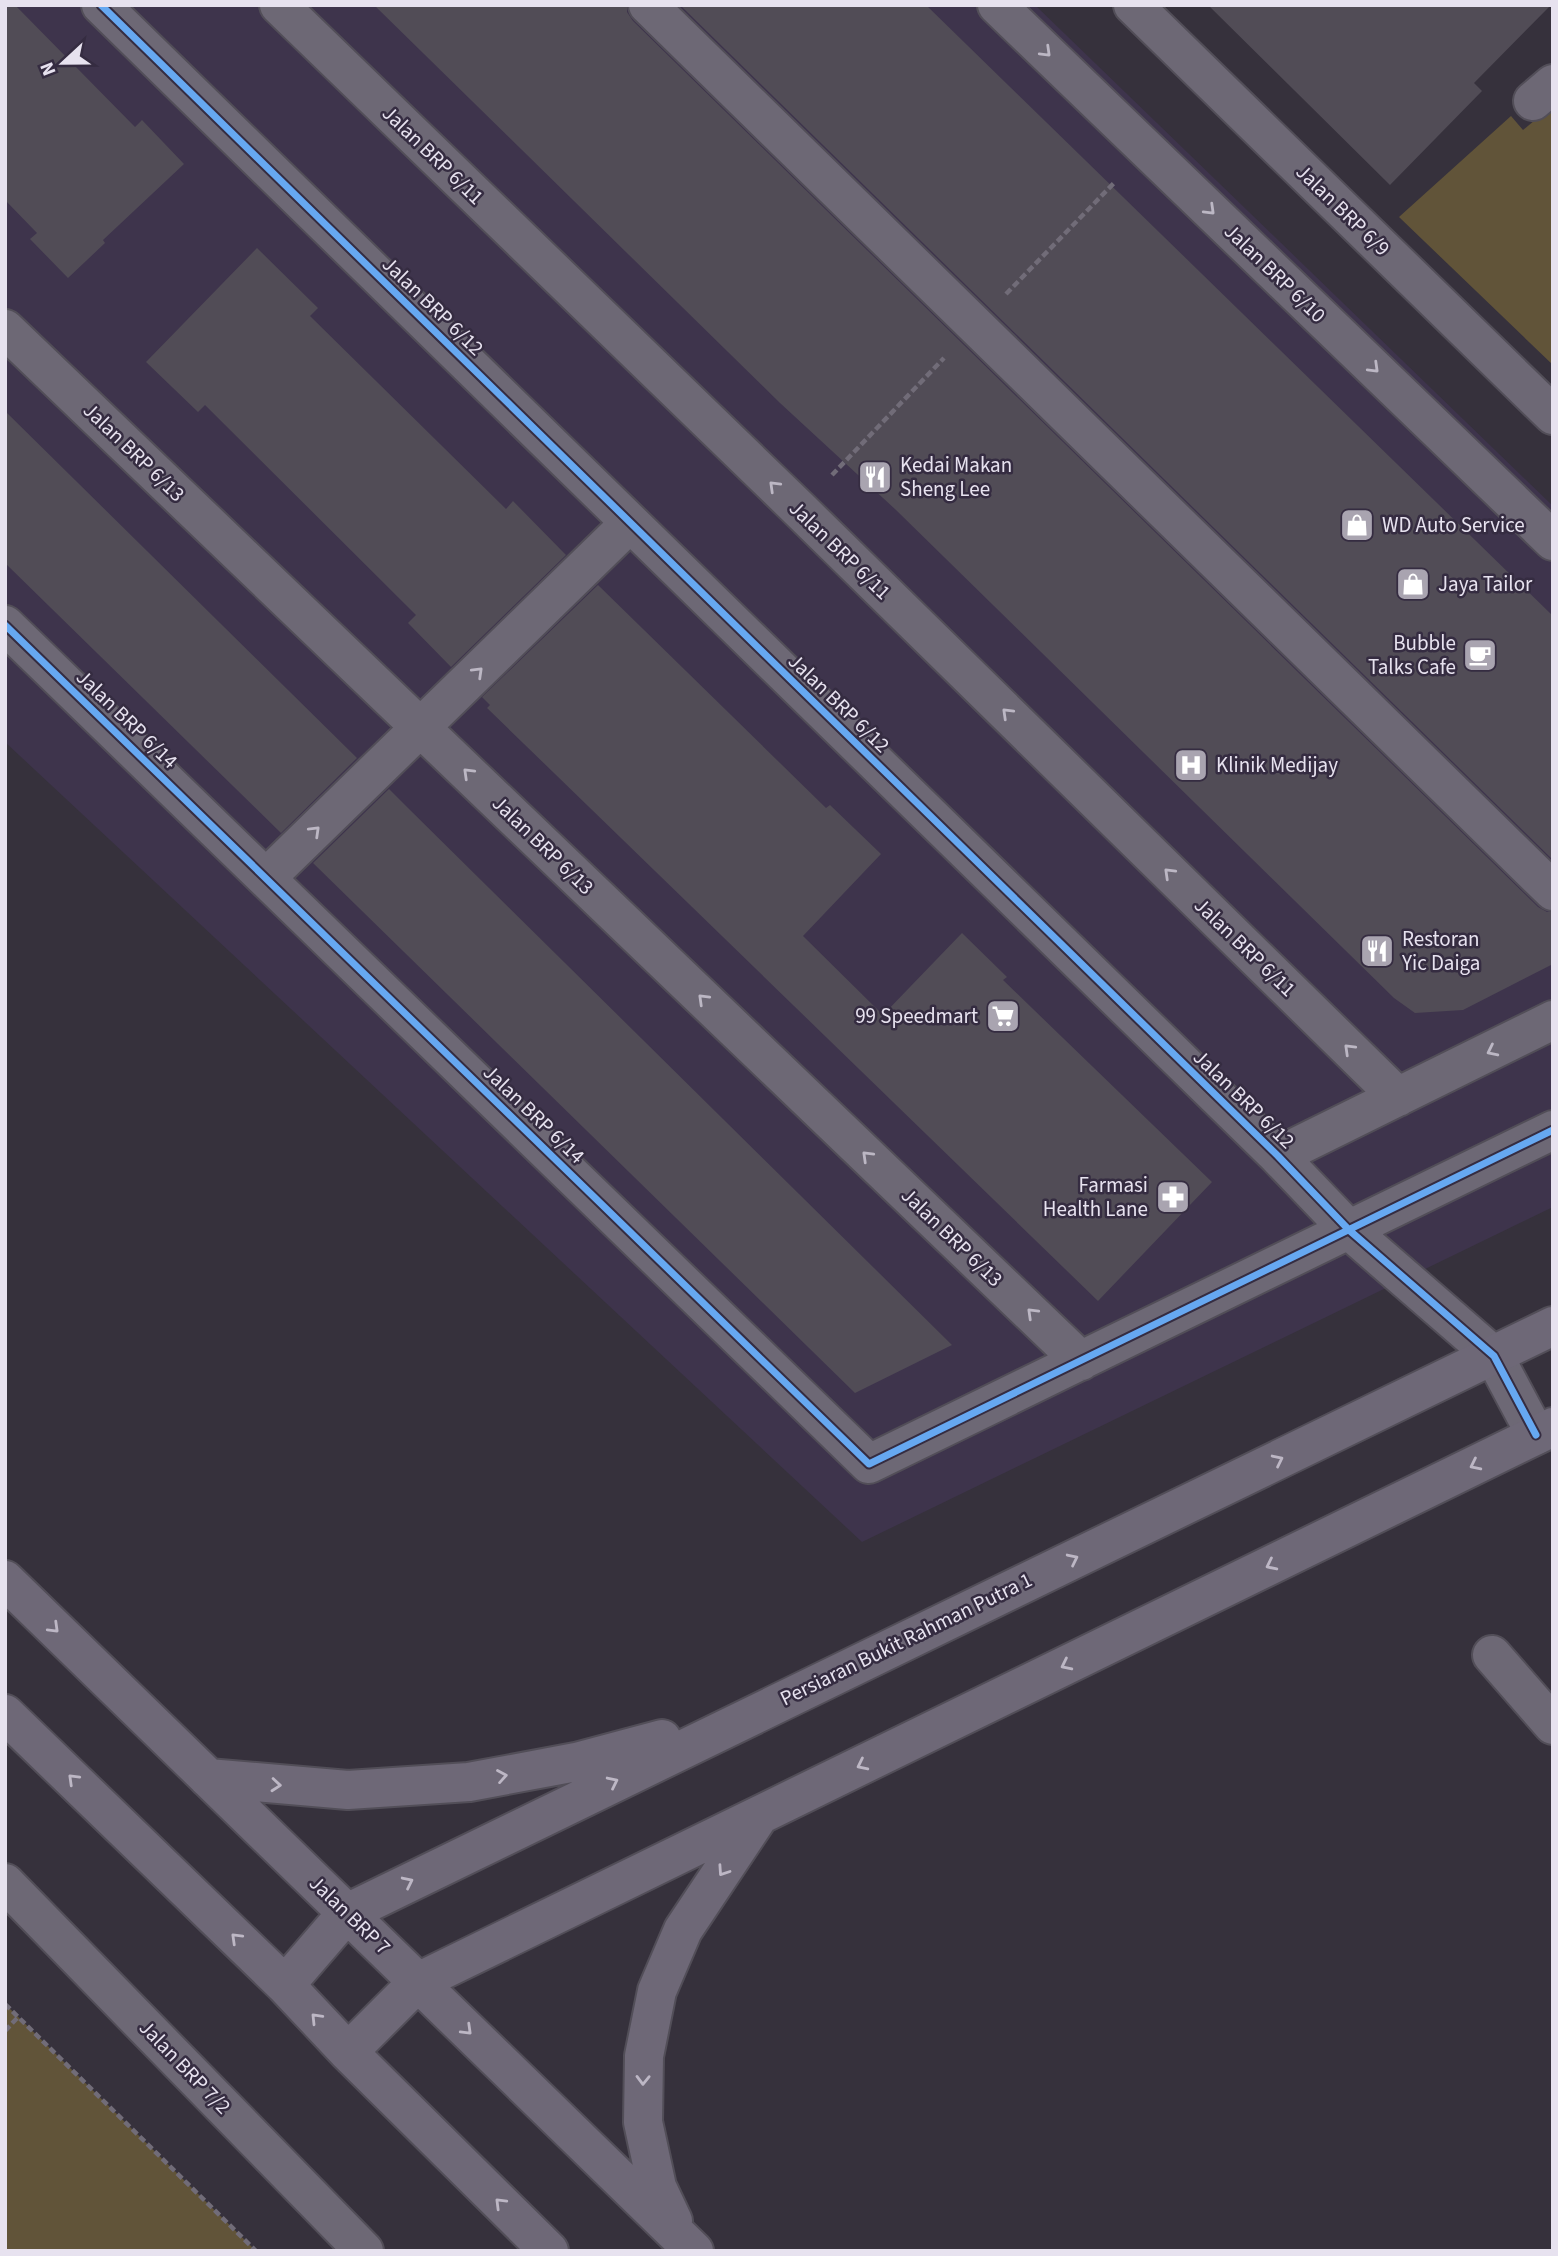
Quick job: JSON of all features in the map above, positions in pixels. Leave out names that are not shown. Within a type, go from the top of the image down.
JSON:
[{"type":"main road","name":"Persiaran Bukit Rahman Putra 1","points":[[285,1985],[347,1913],[1553,1326]]},
{"type":"main road","points":[[348,2052],[418,1982],[1545,1431]]},
{"type":"main road","name":"Jalan BRP 7","points":[[5,1580],[688,2245]]},
{"type":"main road","points":[[5,1714],[285,1985],[348,2052],[549,2251]]},
{"type":"main road","points":[[208,1778],[348,1790],[469,1782],[576,1762],[747,1716]]},
{"type":"main road","points":[[688,2245],[657,2187],[643,2122],[644,2056],[657,1991],[683,1930],[760,1814]]},
{"type":"street","name":"Jalan BRP 6/12","points":[[101,5],[1278,1156],[1349,1230],[1493,1356],[1545,1431]]},
{"type":"street","name":"Jalan BRP 6/11","points":[[279,5],[799,509],[1398,1097]]},
{"type":"street","points":[[648,5],[1553,891]]},
{"type":"street","name":"Jalan BRP 6/10","points":[[997,5],[1553,541]]},
{"type":"street","name":"Jalan BRP 6/9","points":[[1133,5],[1553,415]]},
{"type":"street","name":"Jalan BRP 6/13","points":[[5,329],[1081,1361]]},
{"type":"street","points":[[266,878],[631,523]]},
{"type":"street","name":"Jalan BRP 6/14","points":[[5,625],[869,1464],[1081,1361]]},
{"type":"street","points":[[1278,1156],[1553,1020]]},
{"type":"street","points":[[1081,1361],[1553,1130]]},
{"type":"street","points":[[1492,1655],[1553,1725]]},
{"type":"street","name":"Jalan BRP 7/2","points":[[5,1883],[365,2251]]},
{"type":"path","points":[[5,2004],[256,2251]]},
{"type":"path","points":[[5,2031],[19,2017]]},
{"type":"shaded area","points":[[5,5],[1035,5],[1553,506],[1553,1207],[862,1542],[5,742]]},
{"type":"shaded area","points":[[1553,105],[1553,365],[1399,217],[1511,116],[1523,130]]},
{"type":"shaded area","points":[[5,2004],[256,2251],[5,2251]]},
{"type":"building","points":[[5,5],[15,5],[135,127],[142,120],[184,164],[103,240],[105,243],[68,278],[30,239],[37,233],[5,200]]},
{"type":"building","points":[[374,5],[627,5],[627,12],[633,21],[1538,907],[1553,912],[1553,964],[1463,1010],[1415,1013],[1394,998],[896,510],[780,403]]},
{"type":"building","points":[[680,5],[926,5],[1553,616],[1553,860]]},
{"type":"building","points":[[1208,5],[1551,5],[1474,83],[1482,91],[1390,185]]},
{"type":"building","points":[[257,248],[318,308],[310,316],[506,509],[513,501],[566,555],[451,667],[408,623],[416,615],[205,405],[198,412],[146,362]]},
{"type":"building","points":[[5,411],[357,758],[281,833],[5,563]]},
{"type":"building","points":[[598,585],[826,808],[830,805],[881,854],[803,936],[883,1015],[962,933],[1007,977],[1003,980],[1212,1182],[1098,1301],[487,708],[490,705],[482,697]]},
{"type":"building","points":[[389,789],[952,1345],[855,1393],[313,863]]},
{"type":"cycle path","points":[[101,5],[1278,1156],[1349,1230],[1494,1356],[1536,1435]]},
{"type":"cycle path","points":[[5,625],[869,1464],[1553,1130]]},
{"type":"place","name":"Kedai Makan Sheng Lee","points":[[875,477]]},
{"type":"place","name":"WD Auto Service","points":[[1357,525]]},
{"type":"place","name":"Jaya Tailor","points":[[1413,584]]},
{"type":"place","name":"Bubble Talks Cafe","points":[[1480,655]]},
{"type":"place","name":"Klinik Medijay","points":[[1191,765]]},
{"type":"place","name":"Restoran Yic Daiga","points":[[1377,951]]},
{"type":"place","name":"99 Speedmart","points":[[1003,1016]]},
{"type":"place","name":"Farmasi Health Lane","points":[[1173,1197]]}]
